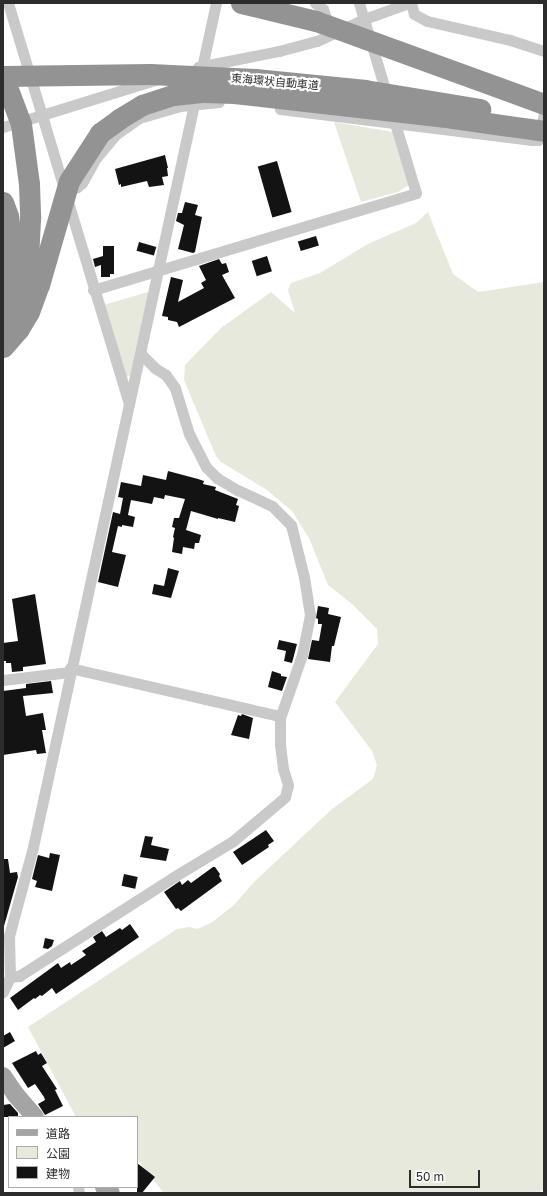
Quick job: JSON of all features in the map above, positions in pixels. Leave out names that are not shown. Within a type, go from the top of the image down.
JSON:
[{"type":"highway","points":[[241,3],[316,21],[544,104]]},
{"type":"highway","name":"東海環状自動車道","points":[[3,76],[150,74],[255,79],[422,98],[544,122]]},
{"type":"highway","points":[[3,76],[21,124],[29,184],[30,219],[28,260],[21,289],[3,329]]},
{"type":"highway","points":[[3,347],[18,330],[29,312],[39,285],[69,181],[100,133],[142,105],[173,94],[204,92],[234,93],[453,118],[544,131]]},
{"type":"highway","points":[[3,202],[8,216],[12,242],[10,268],[3,297]]},
{"type":"main road","points":[[3,1076],[15,1094],[34,1116]]},
{"type":"street","points":[[8,3],[93,290],[129,404]]},
{"type":"street","points":[[3,992],[10,977],[9,936],[33,847],[70,670],[141,354],[193,103],[204,65],[216,3]]},
{"type":"street","points":[[315,3],[323,9],[332,34]]},
{"type":"street","points":[[93,290],[416,193],[359,3]]},
{"type":"street","points":[[3,128],[204,65],[279,51],[317,41],[364,19],[410,3],[414,14],[427,21],[510,40],[544,51]]},
{"type":"street","points":[[64,191],[77,187],[82,183],[96,158],[115,135],[126,126],[139,118],[165,109],[193,103],[213,102],[247,104],[538,140],[544,113]]},
{"type":"street","points":[[10,977],[19,976],[172,878],[233,841],[274,808],[285,797],[288,785],[283,769],[280,744],[280,718],[302,654],[310,615],[304,578],[291,525],[272,506],[237,490],[217,478],[206,467],[189,434],[175,388],[166,375],[155,368],[141,354]]},
{"type":"street","points":[[3,680],[70,670],[276,715],[280,718]]},
{"type":"green space","points":[[334,122],[393,132],[409,185],[398,192],[361,202]]},
{"type":"green space","points":[[428,212],[453,274],[478,292],[544,282],[544,1189],[538,1193],[164,1193],[138,1160],[138,1116],[75,1116],[28,1027],[177,929],[190,927],[197,929],[211,923],[234,905],[254,882],[332,809],[373,779],[377,765],[372,751],[335,702],[378,644],[377,629],[352,604],[328,585],[309,538],[292,511],[267,490],[221,462],[216,456],[184,380],[185,365],[221,328],[271,292],[295,313],[288,290],[291,283],[320,273],[368,244],[416,223]]},
{"type":"green space","points":[[151,291],[133,375],[125,377],[104,305]]},
{"type":"building","points":[[165,155],[168,176],[162,177],[164,185],[149,187],[147,181],[121,187],[121,184],[119,185],[115,169]]},
{"type":"building","points":[[277,161],[292,212],[272,217],[258,167]]},
{"type":"building","points":[[185,202],[198,205],[195,215],[202,217],[195,252],[193,253],[178,249],[184,225],[176,221],[178,213],[182,213]]},
{"type":"building","points":[[316,236],[319,246],[301,251],[298,242]]},
{"type":"building","points":[[139,242],[156,247],[154,256],[137,251]]},
{"type":"building","points":[[103,246],[114,246],[114,274],[110,274],[110,277],[101,277],[101,265],[95,267],[93,259],[103,256]]},
{"type":"building","points":[[267,256],[272,271],[257,276],[252,261]]},
{"type":"building","points":[[219,259],[222,264],[226,263],[229,272],[222,275],[235,298],[179,327],[177,322],[168,320],[168,317],[162,316],[171,277],[183,280],[178,302],[204,288],[201,283],[206,280],[199,266]]},
{"type":"building","points":[[168,471],[204,481],[203,484],[216,487],[215,490],[238,499],[236,505],[239,506],[235,522],[218,519],[191,511],[186,530],[201,535],[199,543],[195,543],[194,549],[183,547],[182,554],[172,552],[175,528],[172,527],[174,518],[179,518],[185,499],[165,495],[164,499],[154,497],[152,504],[131,500],[128,515],[135,517],[133,527],[122,525],[122,527],[118,526],[112,552],[126,555],[118,587],[98,582],[113,512],[120,514],[123,498],[118,497],[121,482],[141,486],[143,475],[166,480]]},
{"type":"building","points":[[168,568],[179,571],[171,598],[152,594],[154,584],[164,586]]},
{"type":"building","points":[[35,594],[46,664],[23,667],[23,671],[12,672],[11,663],[6,663],[6,661],[3,661],[3,643],[18,641],[12,599]]},
{"type":"building","points":[[318,606],[329,608],[328,614],[341,617],[334,646],[332,646],[330,662],[308,659],[312,640],[319,641],[322,624],[318,624],[318,619],[316,618]]},
{"type":"building","points":[[279,640],[297,644],[292,663],[284,661],[286,651],[277,649]]},
{"type":"building","points":[[272,671],[281,674],[281,676],[287,677],[282,691],[268,687]]},
{"type":"building","points":[[51,681],[53,693],[23,696],[26,716],[43,713],[46,730],[42,730],[46,753],[37,754],[36,750],[3,755],[3,691],[26,688],[26,684]]},
{"type":"building","points":[[242,714],[253,718],[249,739],[231,735],[238,715],[241,716]]},
{"type":"building","points":[[266,830],[274,841],[268,845],[269,847],[242,865],[233,852]]},
{"type":"building","points":[[145,836],[153,837],[151,845],[169,849],[166,861],[140,857]]},
{"type":"building","points":[[50,853],[60,855],[52,891],[35,887],[37,881],[32,879],[38,855],[49,858]]},
{"type":"building","points":[[3,859],[8,859],[10,873],[17,872],[18,877],[4,926]]},
{"type":"building","points":[[215,867],[220,874],[219,876],[222,881],[181,911],[178,908],[176,909],[164,892],[180,881],[182,885],[188,880],[191,883]]},
{"type":"building","points":[[124,874],[138,877],[135,889],[122,886]]},
{"type":"building","points":[[130,924],[139,937],[56,994],[52,988],[42,996],[40,995],[35,999],[34,998],[18,1010],[10,998],[58,963],[61,968],[70,962],[71,965],[86,955],[82,951],[96,942],[93,937],[102,931],[106,937],[120,928],[122,930]]},
{"type":"building","points":[[45,938],[54,940],[52,946],[48,949],[43,948]]},
{"type":"building","points":[[10,1032],[15,1041],[3,1048],[3,1036]]},
{"type":"building","points":[[36,1051],[38,1055],[41,1053],[47,1063],[42,1066],[57,1089],[55,1090],[63,1106],[45,1115],[38,1104],[45,1100],[44,1097],[35,1084],[28,1088],[12,1063]]},
{"type":"building","points":[[10,1104],[18,1113],[18,1116],[3,1117],[3,1105]]},
{"type":"building","points":[[138,1164],[155,1177],[142,1193],[137,1193]]}]
